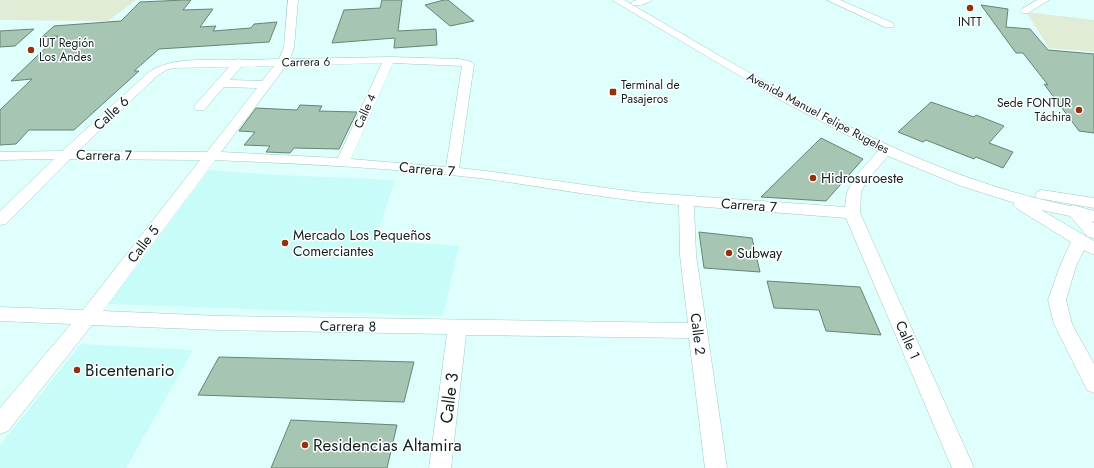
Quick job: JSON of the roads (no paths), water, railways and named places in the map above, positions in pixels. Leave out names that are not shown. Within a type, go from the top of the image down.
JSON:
[{"type":"street","name":"Calle 5","points":[[0,424],[87,318],[283,62],[289,47],[293,0]]},
{"type":"street","name":"Avenida Manuel Felipe Rugeles","points":[[617,0],[819,116],[886,150],[924,166],[1006,196],[1058,203]]},
{"type":"street","points":[[832,0],[889,25]]},
{"type":"street","points":[[1025,12],[1044,0]]},
{"type":"street","name":"Avenida Manuel Felipe Rugeles","points":[[638,1],[831,112],[882,139],[948,166],[1058,203],[1076,213],[1094,216]]},
{"type":"street","name":"Carrera 6","points":[[153,74],[162,68],[174,65],[239,62],[389,60],[460,62],[468,64],[452,171]]},
{"type":"street","name":"Calle 4","points":[[343,162],[389,60]]},
{"type":"street","points":[[200,107],[239,62]]},
{"type":"street","name":"Calle 6","points":[[0,220],[66,155],[153,74]]},
{"type":"street","points":[[220,83],[265,85]]},
{"type":"street","points":[[852,213],[854,192],[862,177],[886,150]]},
{"type":"street","name":"Carrera 7","points":[[0,156],[210,156],[343,162],[486,175],[635,197],[819,209],[852,213]]},
{"type":"street","points":[[1006,196],[1085,239]]},
{"type":"street","name":"Calle 2","points":[[686,200],[688,255],[716,468]]},
{"type":"street","points":[[1085,239],[1062,220],[1058,203],[1094,203]]},
{"type":"street","name":"Calle 1","points":[[852,213],[963,468]]},
{"type":"street","points":[[1076,213],[1085,239]]},
{"type":"street","points":[[1085,239],[1068,266],[1057,300],[1063,324],[1094,384]]},
{"type":"street","name":"Carrera 8","points":[[0,314],[218,323],[697,331]]},
{"type":"street","name":"Calle 3","points":[[440,468],[457,328]]},
{"type":"place","name":"INTT","points":[[970,8]]},
{"type":"place","name":"IUT Región Los Andes","points":[[31,50]]},
{"type":"place","name":"Terminal de Pasajeros","points":[[613,92]]},
{"type":"place","name":"Sede FONTUR Táchira","points":[[1079,110]]},
{"type":"place","name":"Hidrosuroeste","points":[[813,178]]},
{"type":"place","name":"Mercado Los Pequeños Comerciantes","points":[[285,243]]},
{"type":"place","name":"Subway","points":[[729,253]]},
{"type":"place","name":"Bicentenario","points":[[77,370]]},
{"type":"place","name":"Residencias Altamira","points":[[305,445]]}]
